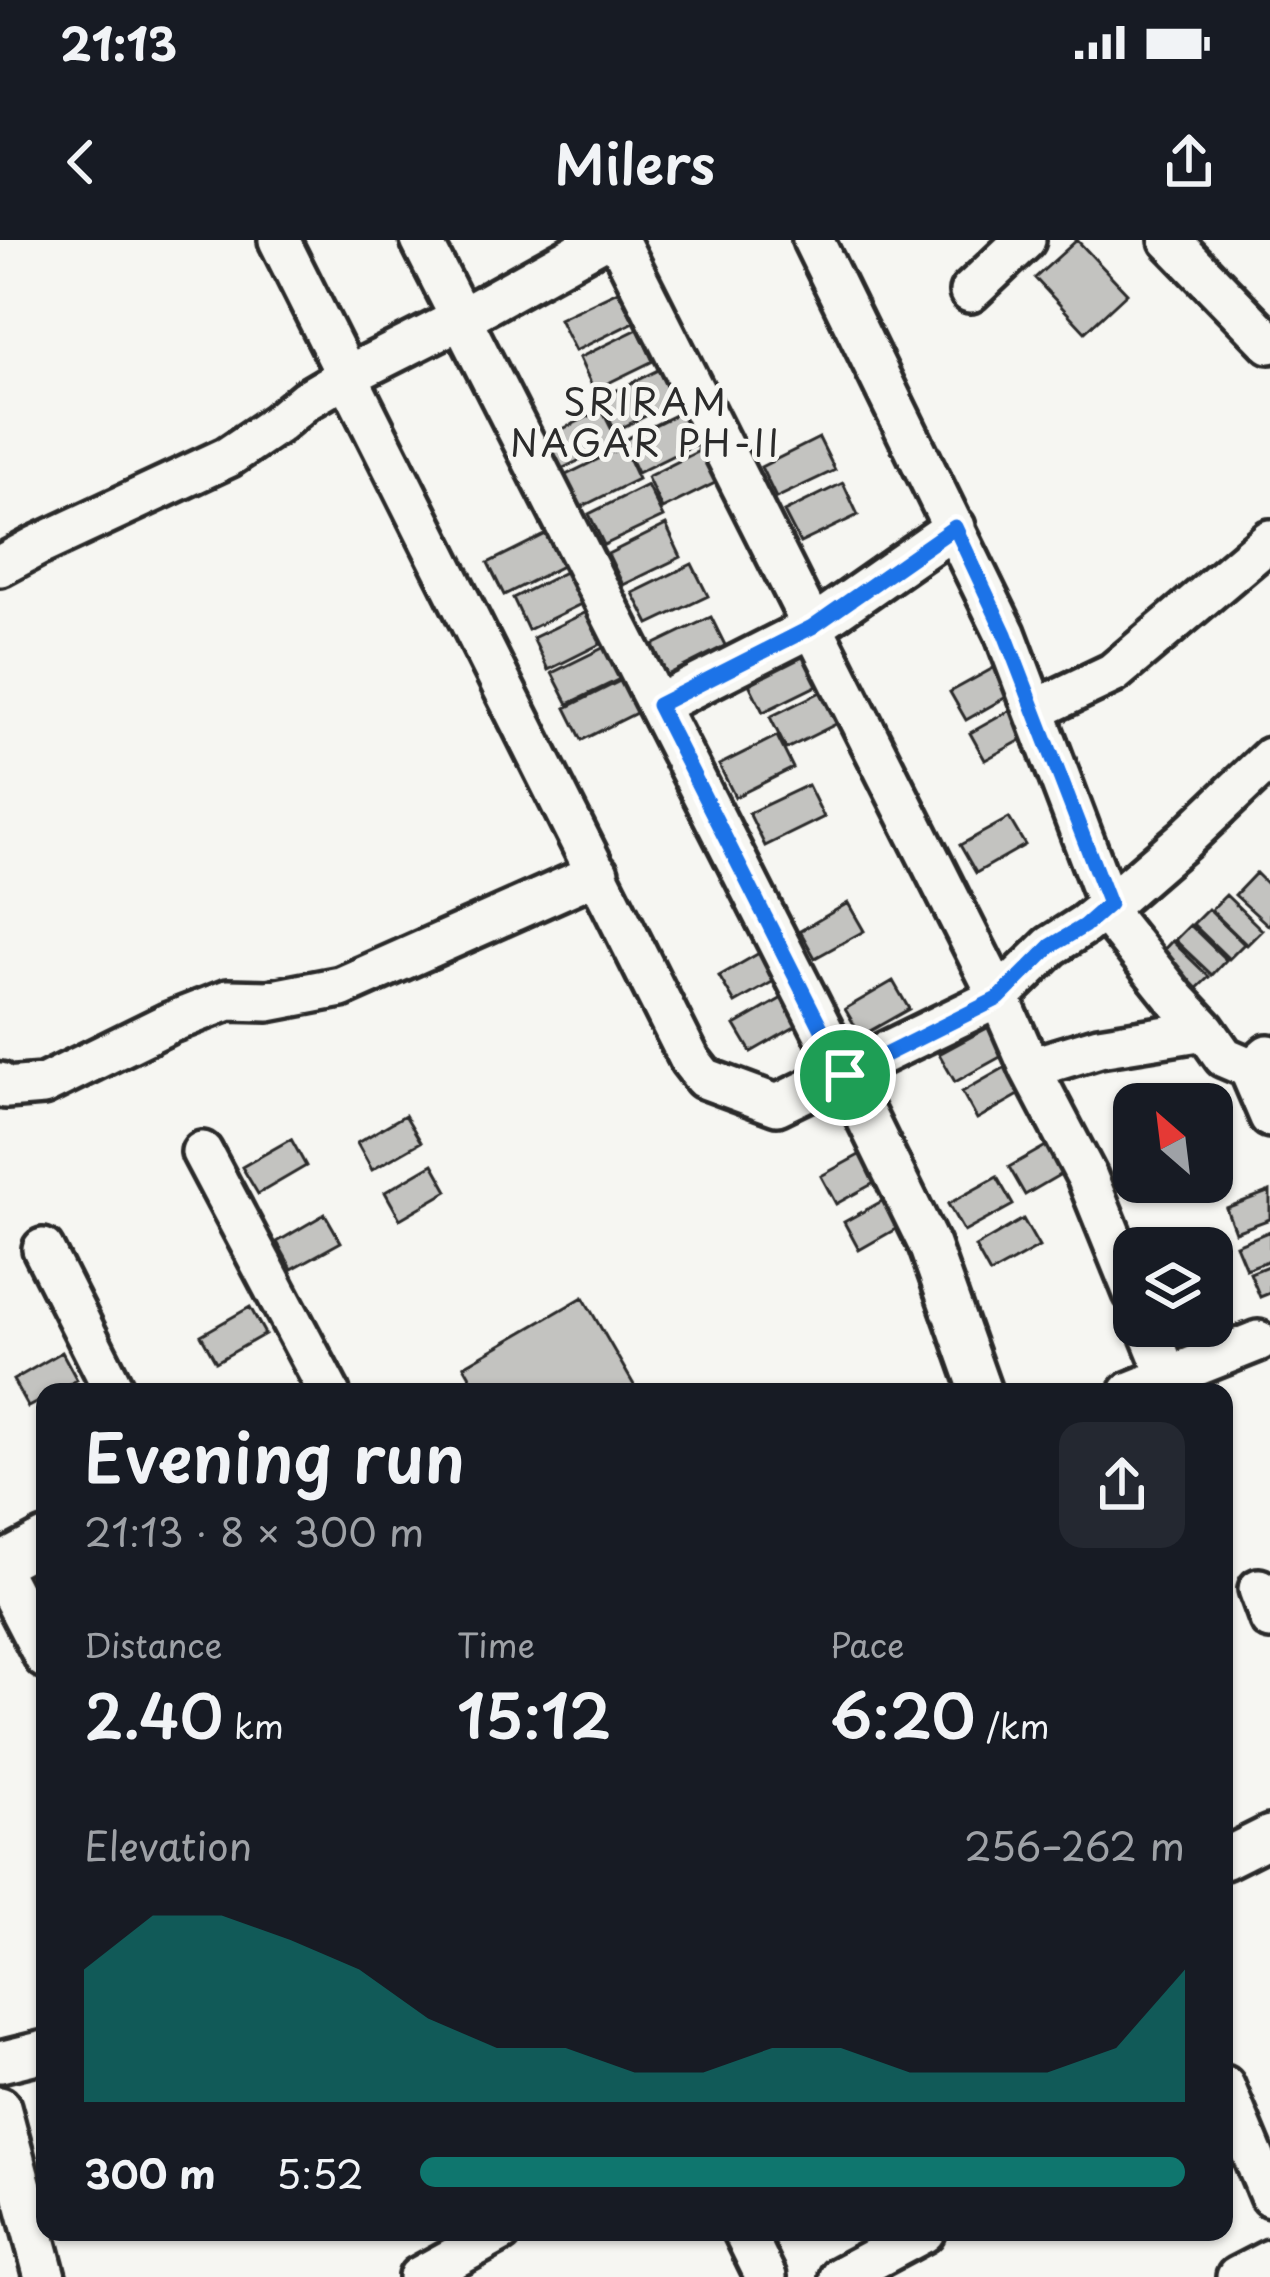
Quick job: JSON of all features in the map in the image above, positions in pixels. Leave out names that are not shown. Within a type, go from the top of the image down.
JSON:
[{"type":"street","points":[[278,240],[690,1060],[704,1078],[777,1105],[999,998],[1051,946],[1084,926],[1270,758]]},
{"type":"street","points":[[421,240],[929,1245],[978,1383]]},
{"type":"street","points":[[0,566],[228,457],[345,377],[602,240]]},
{"type":"street","points":[[618,240],[999,998],[1087,1177],[1113,1241]]},
{"type":"street","points":[[813,240],[1005,634],[1115,923],[1224,1058],[1261,1061],[1270,1117]]},
{"type":"street","points":[[970,292],[1025,240]]},
{"type":"street","points":[[1170,240],[1270,343]]},
{"type":"street","points":[[658,705],[812,627],[955,527]]},
{"type":"street","points":[[1035,710],[1113,673],[1270,540]]},
{"type":"street","points":[[0,1083],[6,1088],[43,1085],[169,1023],[228,1000],[268,1001],[341,987],[598,873]]},
{"type":"street","points":[[1030,1068],[1099,1047],[1205,1030]]},
{"type":"street","points":[[202,1152],[319,1383]]},
{"type":"street","points":[[44,1249],[111,1383]]},
{"type":"street","points":[[1173,1383],[1258,1341]]},
{"type":"street","points":[[1156,1347],[1171,1383]]},
{"type":"street","points":[[36,1546],[0,1568],[36,1640]]},
{"type":"street","points":[[1233,1854],[1270,1836]]},
{"type":"street","points":[[0,2062],[36,2053]]},
{"type":"street","points":[[0,2108],[45,2277]]},
{"type":"street","points":[[1233,2108],[1270,2196]]},
{"type":"street","points":[[419,2277],[485,2241]]},
{"type":"street","points":[[748,2241],[766,2277]]},
{"type":"street","points":[[840,2277],[907,2241]]},
{"type":"street","points":[[1237,2277],[1270,2260]]},
{"type":"building","points":[[1077,240],[1127,293],[1085,332],[1035,278]]},
{"type":"building","points":[[618,291],[634,322],[575,351],[559,319]]},
{"type":"building","points":[[638,329],[653,361],[594,390],[579,358]]},
{"type":"building","points":[[658,370],[674,402],[615,431],[599,399]]},
{"type":"building","points":[[602,410],[618,442],[559,470],[544,438]]},
{"type":"building","points":[[681,412],[696,444],[637,473],[622,441]]},
{"type":"building","points":[[819,438],[835,470],[776,498],[761,467]]},
{"type":"building","points":[[623,447],[638,479],[579,508],[564,476]]},
{"type":"building","points":[[705,448],[721,480],[662,509],[647,477]]},
{"type":"building","points":[[843,483],[858,515],[800,543],[784,512]]},
{"type":"building","points":[[647,485],[663,517],[604,545],[589,514]]},
{"type":"building","points":[[666,525],[681,557],[623,585],[608,554]]},
{"type":"building","points":[[546,534],[562,566],[504,595],[488,563]]},
{"type":"building","points":[[692,564],[708,596],[649,624],[633,593]]},
{"type":"building","points":[[571,569],[587,601],[528,630],[513,598]]},
{"type":"building","points":[[591,610],[606,641],[548,670],[533,638]]},
{"type":"building","points":[[711,617],[727,649],[668,677],[653,645]]},
{"type":"building","points":[[611,644],[626,676],[568,704],[552,673]]},
{"type":"building","points":[[806,651],[822,683],[763,712],[747,680]]},
{"type":"building","points":[[999,665],[1015,692],[966,720],[950,692]]},
{"type":"building","points":[[624,679],[640,711],[582,740],[566,708]]},
{"type":"building","points":[[829,688],[844,720],[786,749],[770,717]]},
{"type":"building","points":[[1018,706],[1034,733],[985,760],[970,733]]},
{"type":"building","points":[[777,736],[793,768],[735,797],[719,765]]},
{"type":"building","points":[[808,785],[824,817],[765,846],[749,813]]},
{"type":"building","points":[[1009,818],[1025,845],[976,873],[960,845]]},
{"type":"building","points":[[1256,873],[1270,887],[1268,925],[1235,895]]},
{"type":"building","points":[[1226,895],[1262,930],[1247,945],[1211,910]]},
{"type":"building","points":[[848,903],[864,931],[815,958],[800,931]]},
{"type":"building","points":[[1208,909],[1244,944],[1229,959],[1193,924]]},
{"type":"building","points":[[1190,925],[1226,960],[1212,975],[1175,940]]},
{"type":"building","points":[[1172,941],[1209,977],[1193,992],[1157,957]]},
{"type":"building","points":[[768,948],[783,976],[735,1003],[719,976]]},
{"type":"building","points":[[893,981],[909,1009],[861,1036],[845,1009]]},
{"type":"building","points":[[784,997],[800,1024],[751,1052],[735,1025]]},
{"type":"building","points":[[989,1027],[1004,1055],[955,1082],[939,1054]]},
{"type":"building","points":[[1011,1064],[1026,1091],[977,1119],[962,1092]]},
{"type":"building","points":[[405,1115],[421,1142],[372,1170],[357,1143]]},
{"type":"building","points":[[291,1139],[306,1166],[258,1194],[242,1167]]},
{"type":"building","points":[[1058,1139],[1073,1167],[1025,1195],[1009,1167]]},
{"type":"building","points":[[870,1149],[885,1177],[836,1204],[821,1176]]},
{"type":"building","points":[[433,1164],[448,1191],[400,1219],[385,1192]]},
{"type":"building","points":[[997,1177],[1013,1205],[964,1232],[948,1204]]},
{"type":"building","points":[[1270,1191],[1270,1219],[1235,1232],[1226,1208]]},
{"type":"building","points":[[893,1195],[908,1222],[859,1250],[844,1222]]},
{"type":"building","points":[[325,1214],[341,1242],[292,1269],[277,1242]]},
{"type":"building","points":[[1023,1219],[1039,1247],[990,1274],[975,1247]]},
{"type":"building","points":[[1270,1231],[1270,1260],[1246,1269],[1236,1245]]},
{"type":"building","points":[[1270,1265],[1270,1293],[1260,1297],[1250,1273]]},
{"type":"building","points":[[583,1297],[633,1383],[474,1383],[464,1366]]},
{"type":"building","points":[[250,1307],[265,1334],[216,1362],[201,1335]]},
{"type":"building","points":[[62,1352],[77,1380],[36,1383],[36,1403],[28,1407],[13,1380]]},
{"type":"district","name":"SRIRAM NAGAR PH-II","points":[[646,422]]},
{"type":"route","points":[[955,527],[1005,634],[1109,904],[1051,946],[999,998],[845,1075],[658,705],[812,627],[955,527]]}]
